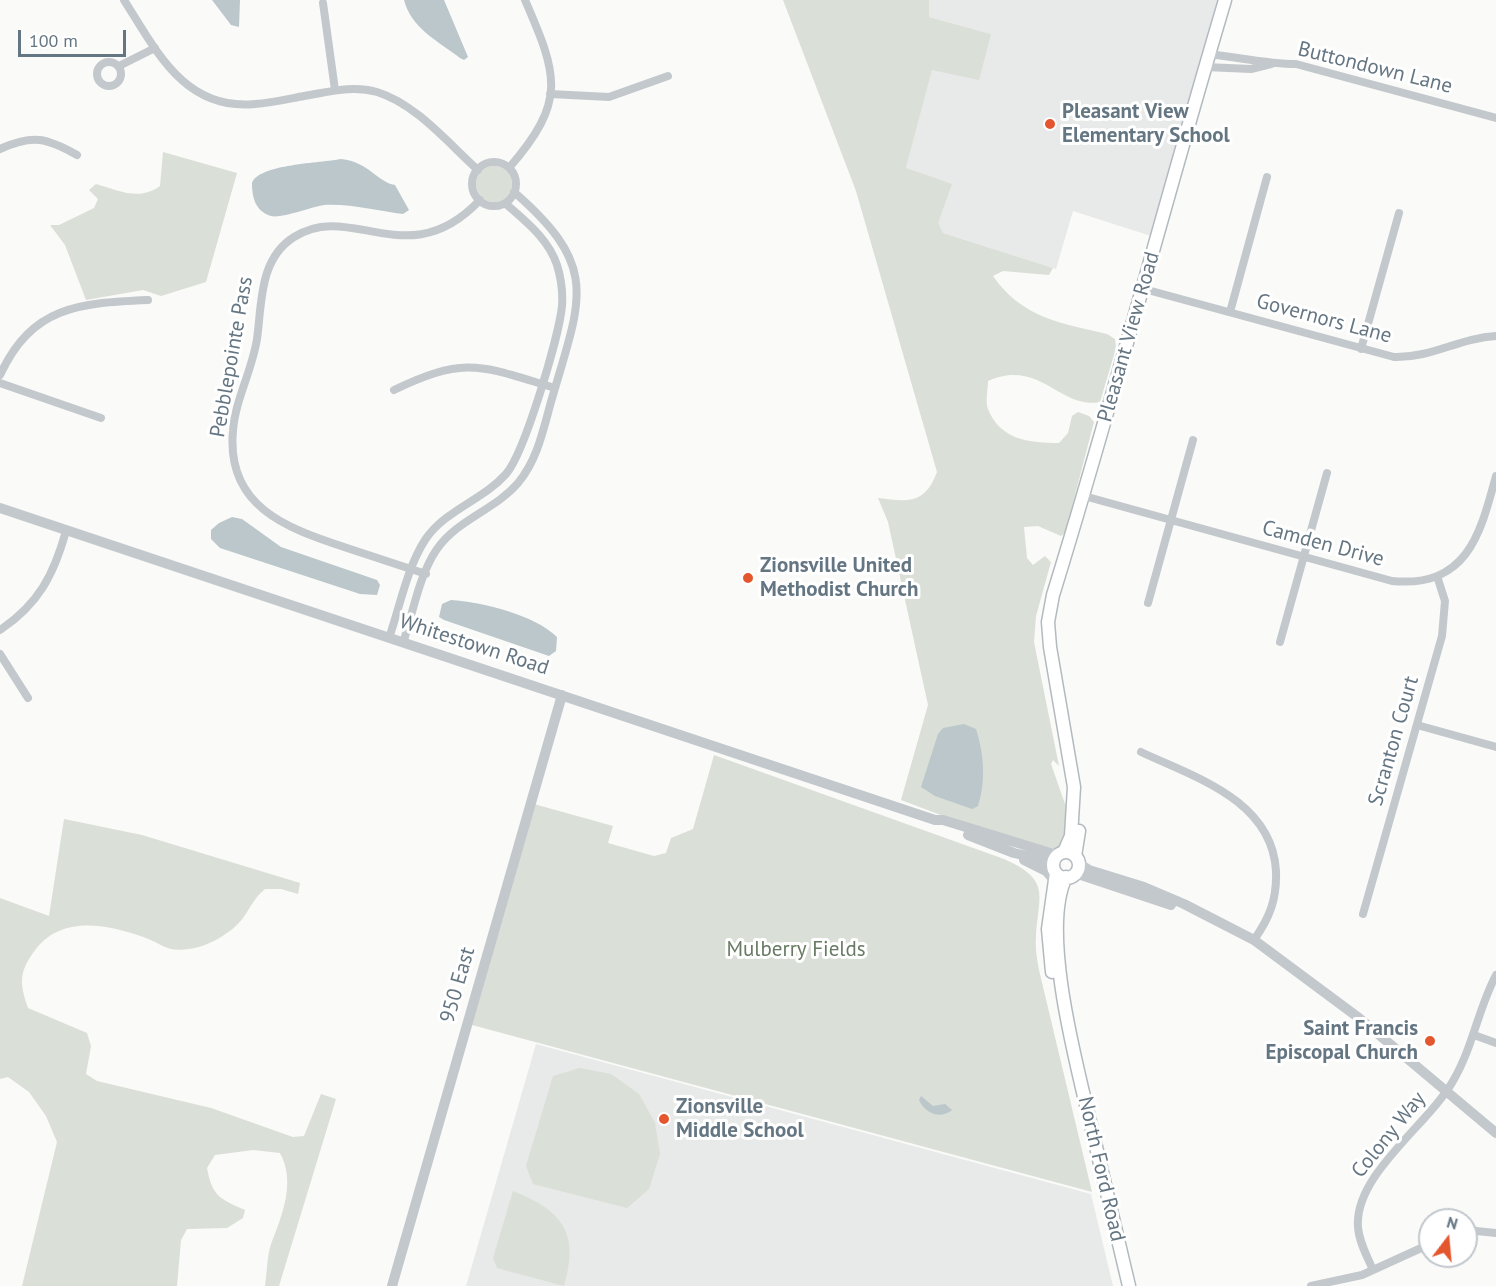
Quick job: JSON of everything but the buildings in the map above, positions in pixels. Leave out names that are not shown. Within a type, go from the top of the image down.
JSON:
[{"type":"main road","name":"Pleasant View Road","points":[[1064,866],[1071,836],[1074,786],[1050,647],[1048,622],[1053,595],[1144,289],[1204,67],[1225,0]]},
{"type":"main road","name":"North Ford Road","points":[[1064,866],[1058,906],[1058,964],[1073,1051],[1129,1286]]},
{"type":"street","points":[[124,0],[180,81],[211,99],[253,105],[335,90],[368,90],[396,100],[415,113],[478,170]]},
{"type":"street","points":[[509,168],[538,132],[546,115],[550,94],[552,70],[548,53],[525,0]]},
{"type":"street","points":[[323,3],[335,90]]},
{"type":"street","points":[[119,66],[155,48]]},
{"type":"street","name":"Buttondown Lane","points":[[1208,54],[1256,59],[1271,64],[1296,63],[1496,118]]},
{"type":"street","points":[[1204,67],[1251,69],[1271,64]]},
{"type":"street","points":[[550,94],[609,97],[668,76]]},
{"type":"street","points":[[0,149],[30,139],[50,139],[78,154]]},
{"type":"street","points":[[491,162],[509,168],[516,180],[514,192],[505,203],[490,205],[480,200],[472,186],[478,170],[491,162]]},
{"type":"street","points":[[1230,312],[1267,177]]},
{"type":"street","points":[[403,643],[434,554],[449,535],[503,498],[525,474],[538,448],[575,320],[577,294],[575,273],[559,236],[514,192]]},
{"type":"street","name":"Pebblepointe Pass","points":[[426,574],[300,533],[267,514],[250,495],[239,472],[233,446],[234,422],[254,354],[267,271],[276,254],[289,240],[305,231],[322,227],[397,236],[423,235],[454,223],[480,200]]},
{"type":"street","points":[[389,638],[418,551],[434,529],[494,485],[514,463],[525,438],[561,316],[560,275],[544,240],[505,203]]},
{"type":"street","points":[[1361,349],[1399,213]]},
{"type":"street","name":"Governors Lane","points":[[1144,289],[1394,357],[1425,356],[1480,337],[1496,336]]},
{"type":"street","points":[[0,375],[17,343],[49,317],[70,308],[111,301],[148,300]]},
{"type":"street","points":[[394,390],[433,372],[459,366],[487,368],[555,388]]},
{"type":"street","points":[[0,383],[101,418]]},
{"type":"street","points":[[1148,603],[1193,440]]},
{"type":"street","points":[[1280,642],[1327,473]]},
{"type":"street","name":"Camden Drive","points":[[1084,496],[1392,581],[1414,582],[1437,576],[1460,561],[1473,546],[1496,476]]},
{"type":"street","name":"Whitestown Road","points":[[0,508],[935,820],[943,820],[1064,866]]},
{"type":"street","points":[[0,630],[32,604],[56,566],[66,531]]},
{"type":"street","name":"Scranton Court","points":[[1364,914],[1445,623],[1445,601],[1437,576]]},
{"type":"street","points":[[0,654],[28,698]]},
{"type":"street","name":"950 East","points":[[392,1286],[562,694]]},
{"type":"street","points":[[1417,725],[1496,747]]},
{"type":"street","points":[[1141,752],[1232,797],[1249,811],[1264,831],[1273,853],[1275,895],[1272,909],[1254,939]]},
{"type":"street","name":"Whitestown Road","points":[[935,820],[942,826],[1014,853],[1046,871],[1064,866]]},
{"type":"street","points":[[1064,866],[1213,918],[1254,939],[1359,1018],[1496,1133]]},
{"type":"street","points":[[1446,1093],[1463,1063],[1484,999],[1496,975]]},
{"type":"street","points":[[1474,1035],[1496,1043]]},
{"type":"street","name":"Colony Way","points":[[1373,1270],[1359,1234],[1358,1217],[1363,1196],[1377,1174],[1446,1093]]},
{"type":"street","points":[[1478,1231],[1496,1233]]},
{"type":"street","points":[[1311,1286],[1373,1270],[1418,1249]]},
{"type":"shaded area","points":[[212,0],[240,0],[239,27],[231,25]]},
{"type":"shaded area","points":[[404,0],[444,0],[468,57],[464,60],[460,58],[426,33],[413,18]]},
{"type":"shaded area","name":"Pleasant View Elementary School","points":[[929,0],[1218,0],[1151,236],[1073,211],[1056,269],[943,233],[906,168],[932,69],[991,34],[929,17]]},
{"type":"shaded area","points":[[341,159],[359,164],[395,185],[409,210],[403,214],[353,206],[324,205],[271,216],[261,211],[255,203],[252,183],[266,172],[292,165]]},
{"type":"shaded area","points":[[232,517],[242,519],[281,547],[377,580],[380,585],[377,595],[360,594],[220,548],[211,539],[211,530]]},
{"type":"shaded area","points":[[451,600],[492,607],[536,622],[557,637],[556,651],[549,656],[444,620],[439,617],[442,604]]},
{"type":"shaded area","points":[[964,724],[976,729],[982,758],[981,797],[978,806],[972,809],[935,796],[921,787],[938,734],[943,728]]},
{"type":"shaded area","name":"Zionsville Middle School","points":[[536,1044],[1091,1194],[1113,1286],[466,1286]]},
{"type":"shaded area","points":[[921,1096],[933,1106],[945,1104],[952,1110],[943,1114],[933,1114],[922,1105],[919,1100]]},
{"type":"green space","points":[[783,0],[929,0],[929,17],[991,34],[979,80],[932,70],[906,168],[952,184],[938,223],[943,233],[1053,268],[1049,275],[1003,271],[993,276],[1017,301],[1044,317],[1107,334],[1115,339],[1116,348],[1100,402],[1073,399],[1036,380],[1022,376],[1006,376],[988,381],[987,406],[993,419],[1000,427],[1017,438],[1059,443],[1068,433],[1072,416],[1078,412],[1089,416],[1094,422],[1065,533],[1061,536],[1038,526],[1024,527],[1027,558],[1033,565],[1045,556],[1051,562],[1036,616],[1034,642],[1059,766],[1053,760],[1051,764],[1070,818],[1063,848],[1057,850],[946,817],[901,800],[928,705],[888,522],[878,498],[907,500],[915,498],[927,490],[937,472],[856,191]]},
{"type":"green space","points":[[163,152],[237,173],[206,282],[161,296],[143,290],[86,300],[65,245],[50,225],[59,225],[94,208],[98,199],[89,190],[96,184],[121,192],[137,194],[152,191],[160,186]]},
{"type":"green space","points":[[494,166],[507,171],[512,184],[507,197],[494,202],[481,197],[476,184],[481,171]]},
{"type":"green space","name":"Mulberry Fields","points":[[714,755],[1004,859],[1029,874],[1036,882],[1040,899],[1036,936],[1039,970],[1092,1192],[472,1025],[534,804],[613,826],[608,843],[654,856],[666,853],[671,838],[693,829]]},
{"type":"green space","points":[[64,819],[142,835],[300,883],[298,894],[281,889],[265,889],[255,899],[238,924],[226,934],[196,948],[170,949],[132,933],[102,927],[73,927],[60,931],[47,938],[36,949],[26,964],[22,977],[28,1008],[87,1033],[91,1046],[86,1074],[97,1081],[211,1108],[293,1137],[304,1136],[321,1094],[336,1099],[279,1286],[265,1286],[270,1249],[286,1199],[285,1164],[280,1153],[253,1150],[215,1155],[207,1168],[215,1191],[229,1203],[245,1210],[243,1218],[227,1228],[187,1229],[181,1240],[177,1286],[22,1286],[57,1142],[46,1116],[29,1092],[8,1077],[0,1079],[0,898],[49,916]]},
{"type":"green space","points":[[580,1068],[611,1074],[639,1094],[655,1123],[660,1154],[649,1189],[627,1208],[533,1184],[526,1166],[553,1076]]},
{"type":"green space","points":[[513,1191],[544,1207],[563,1226],[568,1237],[570,1251],[564,1286],[497,1268],[493,1258]]},
{"type":"place","name":"Pleasant View Elementary School","points":[[1050,124]]},
{"type":"place","name":"Zionsville United Methodist Church","points":[[748,578]]},
{"type":"place","name":"Saint Francis Episcopal Church","points":[[1430,1041]]},
{"type":"place","name":"Zionsville Middle School","points":[[664,1119]]}]
